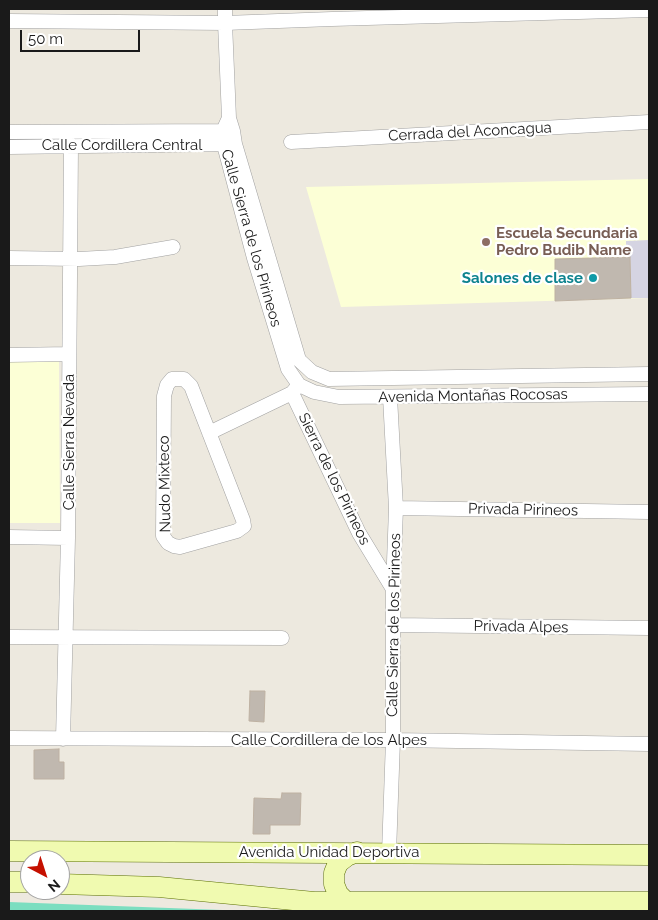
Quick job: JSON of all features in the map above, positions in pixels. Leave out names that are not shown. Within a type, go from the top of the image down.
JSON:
[{"type":"street","name":"Calle Sierra de los Pirineos","points":[[225,9],[229,134],[254,258],[288,369],[296,389]]},
{"type":"street","points":[[9,21],[24,15],[124,15],[225,23],[332,14],[649,10]]},
{"type":"street","name":"Cerrada del Aconcagua","points":[[291,142],[649,122]]},
{"type":"street","name":"Calle Cordillera Central","points":[[9,132],[229,134]]},
{"type":"street","name":"Calle Sierra de los Pirineos","points":[[229,134],[299,360],[312,372]]},
{"type":"street","name":"Calle Cordillera Central","points":[[9,146],[71,145],[229,134]]},
{"type":"street","name":"Calle Sierra Nevada","points":[[63,739],[68,538],[71,145]]},
{"type":"street","points":[[9,258],[79,259],[115,257],[173,247]]},
{"type":"street","points":[[9,355],[69,354]]},
{"type":"street","points":[[209,433],[296,389],[312,372]]},
{"type":"street","name":"Avenida Montañas Rocosas","points":[[312,372],[329,379],[649,374]]},
{"type":"street","name":"Nudo Mixteco","points":[[172,379],[184,379],[191,386],[209,433],[244,520],[244,526],[237,531],[180,547],[174,546],[168,543],[163,536],[164,396],[167,386],[172,379]]},
{"type":"street","name":"Avenida Montañas Rocosas","points":[[296,389],[339,396],[390,397],[649,394]]},
{"type":"street","name":"Sierra de los Pirineos","points":[[296,389],[360,533],[393,589]]},
{"type":"street","name":"Calle Sierra de los Pirineos","points":[[389,853],[393,740],[393,589],[396,508],[390,397]]},
{"type":"street","name":"Privada Pirineos","points":[[396,508],[649,512]]},
{"type":"street","points":[[9,537],[68,538]]},
{"type":"street","name":"Privada Alpes","points":[[393,625],[649,628]]},
{"type":"street","points":[[9,637],[282,638]]},
{"type":"street","name":"Calle Cordillera de los Alpes","points":[[9,738],[393,740],[649,744]]},
{"type":"street","name":"Avenida Unidad Deportiva","points":[[9,851],[649,855]]},
{"type":"street","points":[[346,902],[338,894],[334,884],[334,873],[338,863],[347,856],[357,852]]},
{"type":"street","points":[[70,884],[159,887],[314,902],[649,902]]},
{"type":"shaded area","name":"Escuela Secundaria Pedro Budib Name","points":[[649,179],[649,298],[341,307],[306,187]]},
{"type":"shaded area","points":[[649,240],[649,298],[631,298],[630,257],[626,257],[626,241]]},
{"type":"shaded area","points":[[9,360],[59,360],[60,523],[9,523]]},
{"type":"green space","points":[[9,902],[249,911],[9,911]]},
{"type":"building","name":"Salones de clase","points":[[630,257],[631,298],[555,301],[555,259]]},
{"type":"building","points":[[250,691],[265,691],[264,722],[249,721]]},
{"type":"building","points":[[59,749],[59,762],[64,762],[64,779],[34,779],[34,750]]},
{"type":"building","points":[[282,793],[301,793],[300,825],[270,825],[270,834],[253,834],[254,798],[281,799]]},
{"type":"place","name":"Escuela Secundaria Pedro Budib Name","points":[[486,242]]},
{"type":"place","name":"Salones de clase","points":[[593,278]]}]
